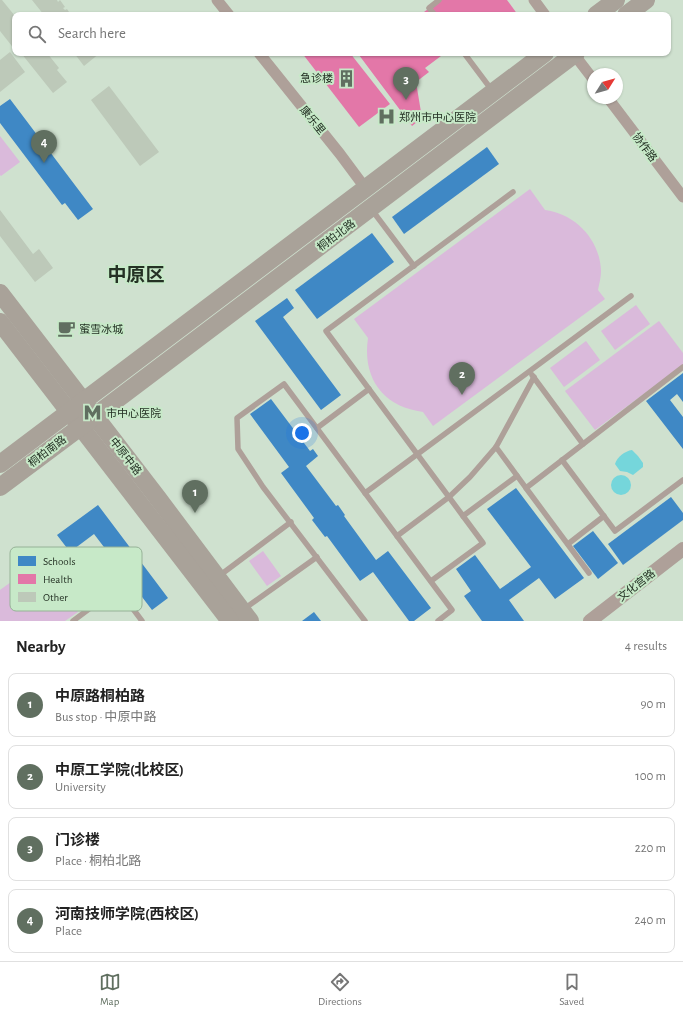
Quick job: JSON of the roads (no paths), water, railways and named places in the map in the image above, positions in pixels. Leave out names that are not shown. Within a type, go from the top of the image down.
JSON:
[{"type":"main road","points":[[600,12],[616,0]]},
{"type":"main road","points":[[630,12],[646,0]]},
{"type":"main road","name":"桐柏北路","points":[[84,402],[542,56]]},
{"type":"main road","name":"桐柏北路","points":[[95,416],[571,56]]},
{"type":"main road","name":"中原中路","points":[[0,293],[157,497],[217,578],[240,618]]},
{"type":"main road","name":"中原中路","points":[[0,322],[81,427],[240,618]]},
{"type":"main road","name":"桐柏南路","points":[[0,464],[84,402]]},
{"type":"main road","name":"桐柏南路","points":[[0,486],[95,416]]},
{"type":"street","points":[[217,0],[227,12]]},
{"type":"street","points":[[534,0],[543,12]]},
{"type":"street","name":"康乐里","points":[[261,56],[366,189]]},
{"type":"street","points":[[577,56],[587,70]]},
{"type":"street","name":"协作路","points":[[613,104],[683,197]]},
{"type":"street","name":"文化宫路","points":[[590,621],[683,549]]},
{"type":"lane","points":[[432,12],[429,8],[440,0]]},
{"type":"lane","points":[[466,56],[494,92]]},
{"type":"lane","points":[[431,581],[482,543],[326,331],[513,192]]},
{"type":"lane","points":[[371,208],[414,266]]},
{"type":"lane","points":[[365,493],[631,296]]},
{"type":"lane","points":[[526,488],[683,367]]},
{"type":"lane","points":[[530,371],[583,444]]},
{"type":"lane","points":[[397,536],[449,497],[470,477],[496,448],[534,377]]},
{"type":"lane","points":[[365,621],[263,487],[238,450],[237,418],[284,384],[452,610],[438,621]]},
{"type":"lane","points":[[317,428],[369,390]]},
{"type":"lane","points":[[496,448],[589,573]]},
{"type":"lane","points":[[562,460],[615,531],[683,480]]},
{"type":"lane","points":[[463,516],[517,476]]},
{"type":"lane","points":[[568,544],[604,516]]},
{"type":"lane","points":[[217,578],[291,522]]},
{"type":"lane","points":[[240,618],[317,556]]},
{"type":"lane","points":[[73,621],[86,611]]},
{"type":"lane","points":[[134,611],[142,621]]},
{"type":"water","points":[[632,450],[643,463],[643,467],[633,475],[620,471],[615,464],[622,455]]},
{"type":"water","points":[[621,475],[628,478],[631,485],[628,492],[621,495],[614,492],[611,485],[614,478]]},
{"type":"place","name":"急诊楼","points":[[346,78]]},
{"type":"place","name":"门诊楼","points":[[406,100]]},
{"type":"place","name":"郑州市中心医院","points":[[386,117]]},
{"type":"place","name":"河南技师学院(西校区)","points":[[44,163]]},
{"type":"place","name":"蜜雪冰城","points":[[66,329]]},
{"type":"place","name":"中原工学院(北校区)","points":[[462,395]]},
{"type":"place","name":"市中心医院","points":[[93,413]]},
{"type":"place","name":"中原路桐柏路","points":[[195,513]]},
{"type":"district","name":"中原区","points":[[136,274]]}]
